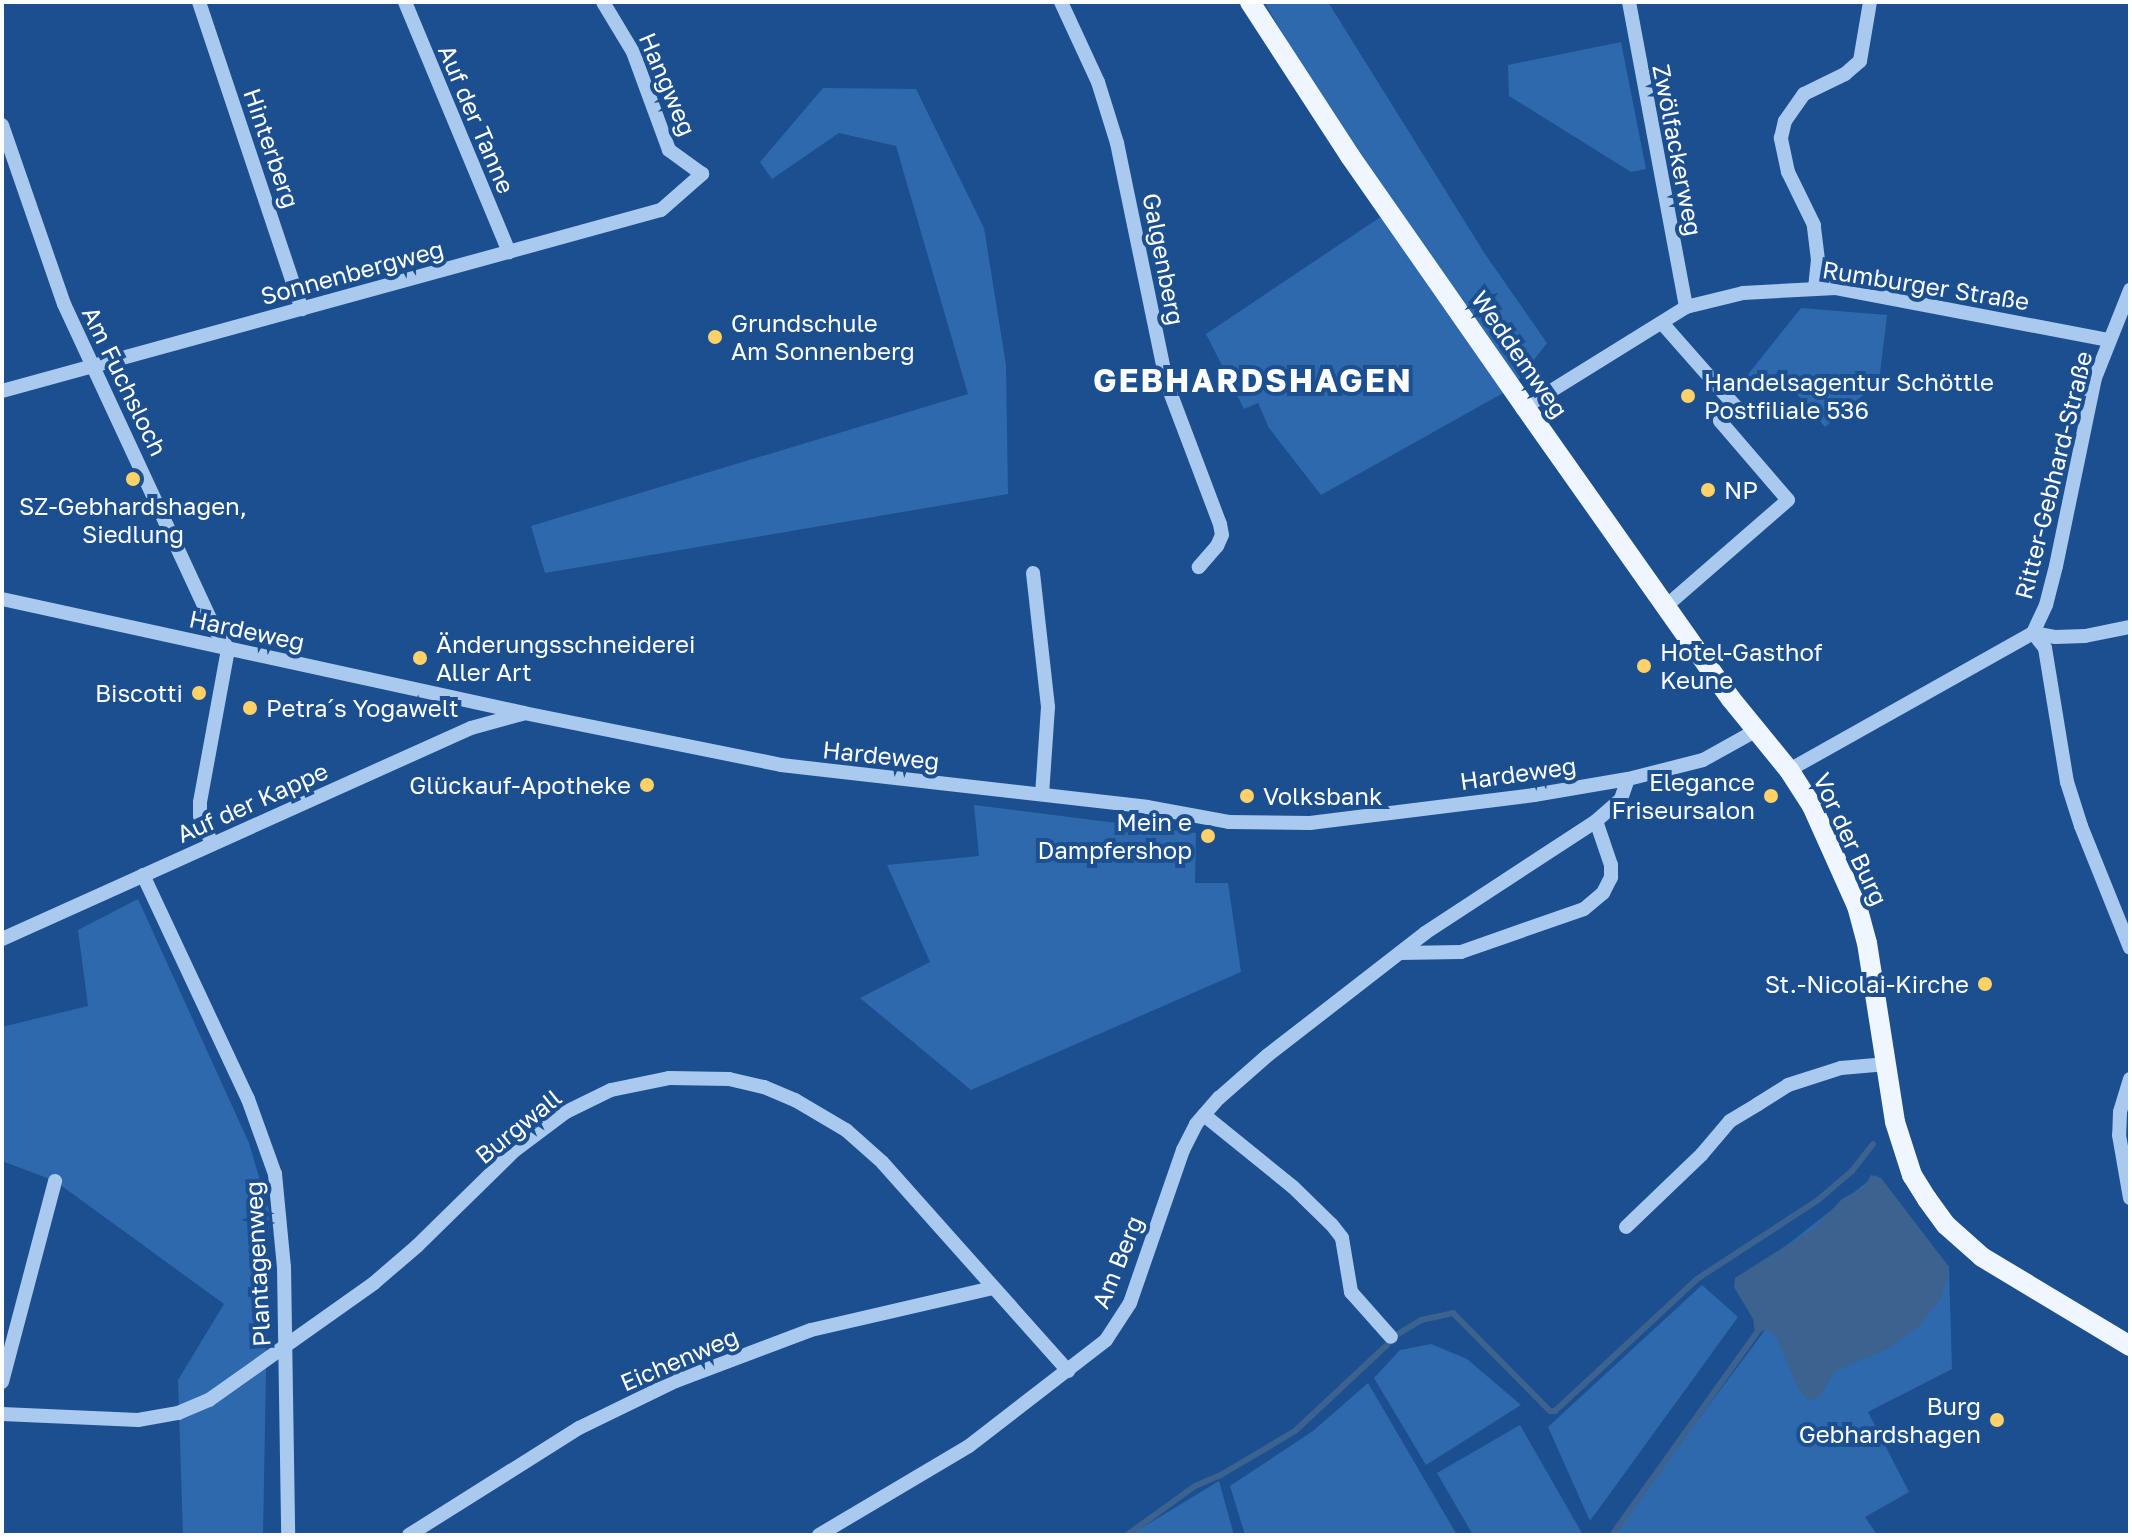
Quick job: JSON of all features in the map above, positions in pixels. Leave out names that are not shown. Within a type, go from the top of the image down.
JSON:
[{"type":"main road","name":"Weddemweg","points":[[1250,2],[1350,156],[1525,407],[1757,730]]},
{"type":"main road","name":"Vor der Burg","points":[[1757,730],[1789,770],[1812,806],[1857,906],[1895,1122],[1907,1160],[1920,1187],[1946,1225],[1982,1257],[2130,1346]]},
{"type":"street","name":"Hinterberg","points":[[199,2],[302,309]]},
{"type":"street","name":"Auf der Tanne","points":[[405,2],[509,252]]},
{"type":"street","name":"Hangweg","points":[[603,2],[633,52],[669,150],[702,174]]},
{"type":"street","name":"Galgenberg","points":[[1061,2],[1098,82],[1117,143],[1167,384],[1220,524],[1222,535],[1217,546],[1199,567]]},
{"type":"street","name":"Zwölfackerweg","points":[[1629,2],[1686,307]]},
{"type":"street","points":[[1815,288],[1818,260],[1814,225],[1788,172],[1781,138],[1785,121],[1804,94],[1845,74],[1860,61],[1870,2]]},
{"type":"street","name":"Am Fuchsloch","points":[[2,125],[64,304],[216,631],[228,649]]},
{"type":"street","name":"Sonnenbergweg","points":[[2,391],[661,210],[702,174]]},
{"type":"street","name":"Rumburger Straße","points":[[1525,407],[1686,307],[1743,293],[1815,288],[1904,299],[2109,340]]},
{"type":"street","name":"Ritter-Gebhard-Straße","points":[[1789,770],[2033,633],[2049,592],[2095,378],[2130,290]]},
{"type":"street","points":[[1662,323],[1736,407],[1720,421],[1788,500],[1667,605]]},
{"type":"street","points":[[1033,573],[1048,707],[1042,794]]},
{"type":"street","name":"Hardeweg","points":[[2,599],[524,713],[822,771],[1042,794],[1229,822],[1310,823],[1534,795],[1628,779],[1703,760],[1757,730]]},
{"type":"street","points":[[2033,633],[2055,637],[2085,636],[2130,627]]},
{"type":"street","points":[[2033,633],[2045,648],[2067,782],[2081,826],[2130,948]]},
{"type":"street","points":[[212,844],[200,816],[200,802],[228,649]]},
{"type":"street","name":"Auf der Kappe","points":[[2,939],[471,728],[524,713]]},
{"type":"street","name":"Am Berg","points":[[819,1535],[969,1446],[1106,1340],[1130,1303],[1169,1183],[1204,1115],[1268,1055],[1400,953],[1469,902],[1596,821],[1621,799],[1628,779]]},
{"type":"street","points":[[1400,953],[1461,952],[1584,909],[1603,893],[1611,877],[1611,865],[1596,821]]},
{"type":"street","name":"Plantagenweg","points":[[143,875],[248,1099],[275,1174],[282,1226],[288,1535]]},
{"type":"street","points":[[1626,1227],[1702,1154],[1730,1121],[1788,1085],[1841,1068],[1887,1064]]},
{"type":"street","name":"Burgwall","points":[[2,1414],[105,1421],[178,1413],[209,1400],[374,1283],[417,1246],[514,1151],[566,1112],[611,1090],[669,1078],[729,1079],[764,1087],[821,1114],[882,1162],[1068,1371]]},
{"type":"street","points":[[2130,1079],[2120,1112],[2119,1135],[2130,1198]]},
{"type":"street","points":[[1204,1115],[1293,1187],[1332,1225],[1342,1238],[1351,1292],[1391,1337]]},
{"type":"street","points":[[2,1382],[55,1181]]},
{"type":"street","name":"Eichenweg","points":[[409,1535],[579,1428],[676,1381],[811,1330],[993,1288]]},
{"type":"shaded area","points":[[1264,2],[1328,2],[1485,254],[1547,343],[1512,388],[1321,495],[1269,428],[1258,403],[1244,409],[1206,334],[1388,212]]},
{"type":"shaded area","points":[[1621,42],[1646,169],[1631,172],[1509,96],[1508,65]]},
{"type":"shaded area","points":[[823,88],[916,89],[984,228],[1006,365],[1008,494],[545,573],[531,526],[968,394],[896,146],[839,133],[772,179],[760,162]]},
{"type":"shaded area","points":[[1801,308],[1887,315],[1879,382],[1825,427],[1778,372],[1752,393],[1742,382]]},
{"type":"shaded area","points":[[974,805],[1196,833],[1195,883],[1228,883],[1241,972],[971,1090],[860,998],[930,962],[887,865],[979,856]]},
{"type":"shaded area","points":[[138,899],[249,1143],[269,1211],[263,1535],[183,1535],[178,1380],[224,1304],[55,1181],[2,1161],[2,1027],[88,1006],[78,930]]},
{"type":"shaded area","points":[[1871,1175],[1881,1178],[1949,1267],[1947,1280],[1941,1298],[1919,1326],[1890,1348],[1835,1371],[1820,1396],[1809,1401],[1799,1390],[1775,1335],[1765,1330],[1755,1334],[1753,1319],[1734,1287],[1735,1278],[1814,1228],[1842,1199],[1864,1187]]},
{"type":"shaded area","points":[[1876,1175],[1949,1267],[1952,1369],[1868,1412],[1909,1492],[1865,1517],[1877,1535],[1612,1535],[1765,1330],[1734,1287]]},
{"type":"shaded area","points":[[1702,1285],[1738,1317],[1590,1521],[1548,1427]]},
{"type":"shaded area","points":[[1431,1344],[1467,1359],[1521,1405],[1426,1465],[1374,1378],[1400,1350]]},
{"type":"shaded area","points":[[1368,1383],[1457,1535],[1245,1535],[1230,1486],[1313,1431]]},
{"type":"shaded area","points":[[1520,1425],[1583,1535],[1473,1535],[1437,1473]]},
{"type":"shaded area","points":[[1219,1481],[1234,1535],[1130,1535]]},
{"type":"waterway","points":[[1398,1334],[1421,1320],[1453,1313],[1550,1411],[1555,1411],[1697,1279],[1818,1200],[1852,1171],[1873,1144]]},
{"type":"waterway","points":[[1612,1535],[1759,1330]]},
{"type":"waterway","points":[[1127,1535],[1195,1486],[1219,1476],[1295,1431],[1388,1344]]},
{"type":"place","name":"Grundschule Am Sonnenberg","points":[[715,337]]},
{"type":"place","name":"Handelsagentur Schöttle Postfiliale 536","points":[[1688,396]]},
{"type":"place","name":"SZ-Gebhardshagen, Siedlung","points":[[133,479]]},
{"type":"place","name":"NP","points":[[1708,490]]},
{"type":"place","name":"Änderungsschneiderei Aller Art","points":[[420,658]]},
{"type":"place","name":"Hotel-Gasthof Keune","points":[[1644,666]]},
{"type":"place","name":"Biscotti","points":[[199,693]]},
{"type":"place","name":"Petra´s Yogawelt","points":[[250,708]]},
{"type":"place","name":"Glückauf-Apotheke","points":[[647,785]]},
{"type":"place","name":"Volksbank","points":[[1247,796]]},
{"type":"place","name":"Elegance Friseursalon","points":[[1771,796]]},
{"type":"place","name":"Mein e Dampfershop","points":[[1208,836]]},
{"type":"place","name":"St.-Nicolai-Kirche","points":[[1985,984]]},
{"type":"place","name":"Burg Gebhardshagen","points":[[1997,1420]]},
{"type":"district","name":"GEBHARDSHAGEN","points":[[1253,380]]}]
